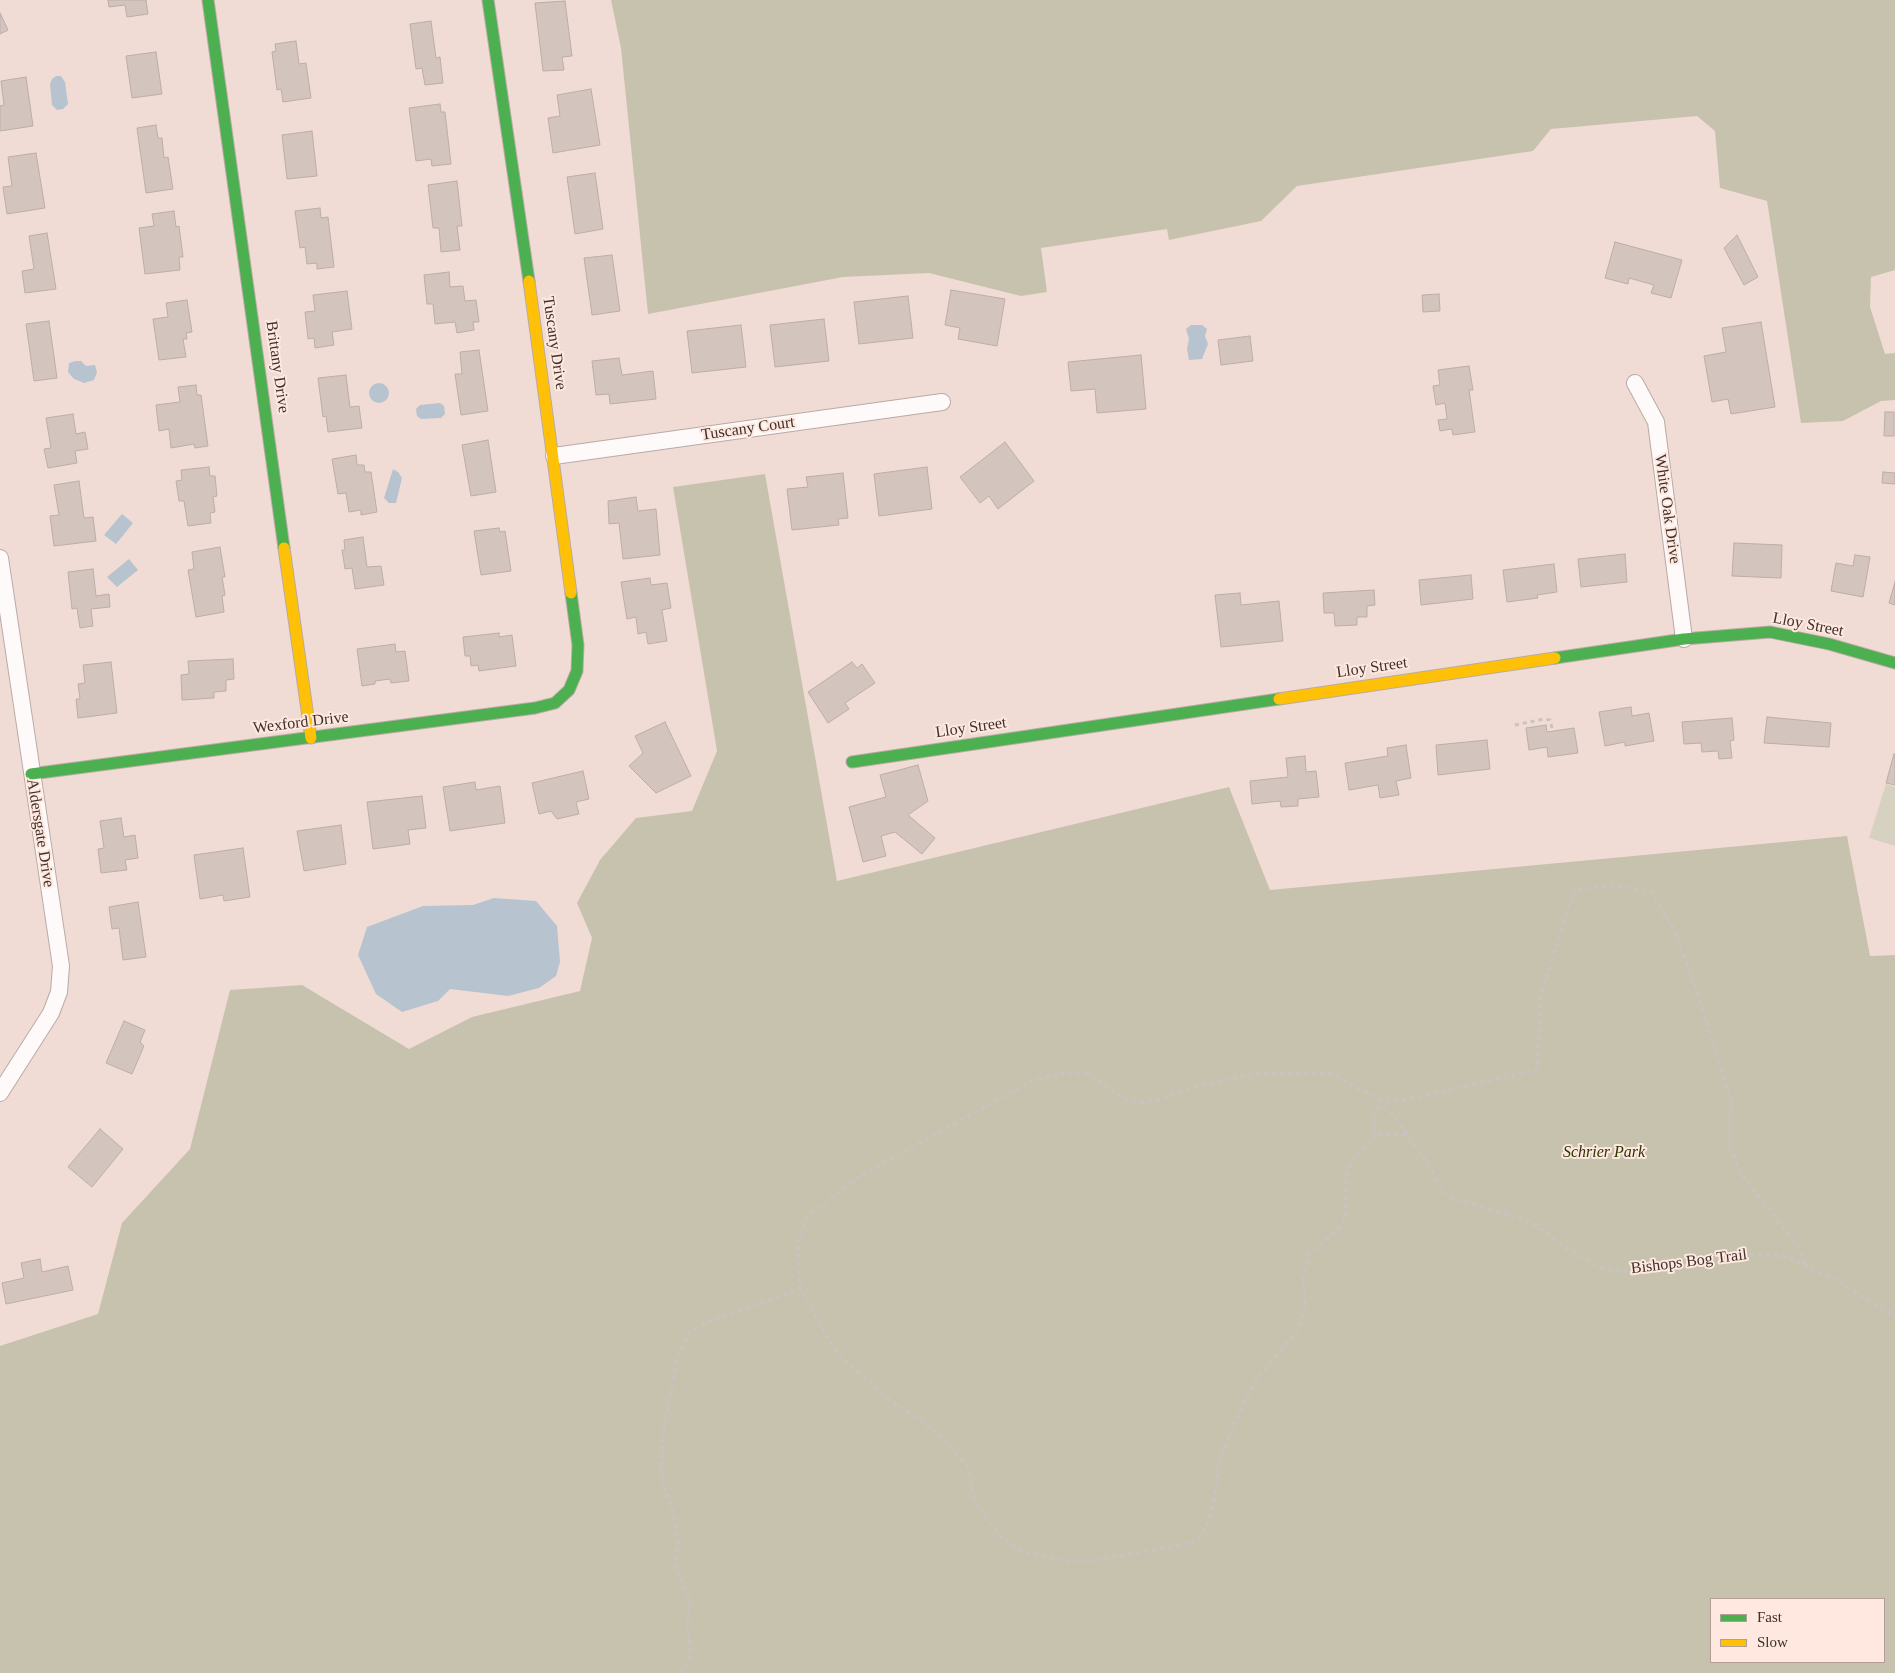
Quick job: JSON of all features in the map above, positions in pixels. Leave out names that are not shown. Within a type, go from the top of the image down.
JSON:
[{"type":"street","name":"Brittany Drive","points":[[208,0],[311,738]]},
{"type":"street","name":"Tuscany Drive","points":[[488,0],[554,456],[578,645],[577,671],[569,690]]},
{"type":"street","name":"White Oak Drive","points":[[1635,383],[1656,422],[1684,640]]},
{"type":"street","name":"Tuscany Court","points":[[554,456],[942,402]]},
{"type":"street","name":"Aldersgate Drive","points":[[0,558],[61,966],[59,992],[40,1031],[0,1093]]},
{"type":"street","name":"Lloy Street","points":[[852,762],[1684,640],[1770,632],[1829,644],[1895,663]]},
{"type":"street","name":"Wexford Drive","points":[[31,774],[535,708],[555,703],[569,690]]},
{"type":"path","points":[[1515,724],[1544,719],[1550,720],[1552,728]]},
{"type":"path","points":[[1406,1135],[1377,1136],[1358,1154],[1347,1170],[1345,1219],[1338,1229],[1309,1254],[1303,1278],[1306,1307],[1299,1328],[1258,1378],[1245,1400],[1220,1459],[1217,1485],[1207,1526],[1196,1541],[1186,1544],[1097,1560],[1068,1561],[1032,1554],[1016,1548],[999,1535],[984,1517],[975,1502],[967,1465],[956,1452],[919,1419],[891,1401],[838,1355],[800,1288],[798,1244],[807,1217],[860,1176],[1033,1080],[1064,1073],[1087,1073],[1127,1100],[1142,1102],[1160,1100],[1189,1088],[1254,1074],[1330,1073],[1380,1098],[1404,1100],[1536,1070],[1541,995],[1574,890],[1612,885],[1651,892],[1674,928],[1694,982],[1731,1101],[1730,1148],[1741,1174],[1798,1246],[1805,1265]]},
{"type":"path","points":[[1377,1136],[1372,1120],[1374,1114],[1380,1108],[1380,1098]]},
{"type":"path","name":"Bishops Bog Trail","points":[[1380,1108],[1389,1111],[1430,1167],[1442,1190],[1451,1198],[1530,1221],[1569,1250],[1602,1269],[1630,1271],[1691,1264],[1734,1255],[1759,1254],[1785,1257],[1842,1284],[1895,1317]]},
{"type":"path","points":[[680,1673],[688,1662],[691,1648],[686,1628],[690,1600],[675,1566],[678,1543],[675,1519],[661,1475],[662,1440],[677,1358],[689,1333],[709,1321],[800,1288]]},
{"type":"path","points":[[1888,1312],[1895,1304]]},
{"type":"shaded area","points":[[56,76],[61,76],[65,82],[68,104],[63,109],[57,110],[52,105],[50,84]]},
{"type":"shaded area","points":[[1191,325],[1202,325],[1207,329],[1205,336],[1208,344],[1202,359],[1189,360],[1187,349],[1189,339],[1186,329]]},
{"type":"shaded area","points":[[81,361],[86,366],[95,365],[97,372],[94,380],[84,383],[74,379],[68,372],[69,363]]},
{"type":"shaded area","points":[[379,383],[386,386],[389,393],[386,400],[379,403],[372,400],[369,393],[372,386]]},
{"type":"shaded area","points":[[440,403],[444,406],[445,414],[441,418],[421,419],[417,416],[416,409],[420,405]]},
{"type":"shaded area","points":[[393,469],[402,478],[396,503],[389,503],[384,498]]},
{"type":"shaded area","points":[[122,514],[133,523],[116,544],[104,535]]},
{"type":"shaded area","points":[[129,559],[138,570],[117,587],[107,577]]},
{"type":"shaded area","points":[[1886,784],[1895,787],[1895,846],[1869,838]]},
{"type":"shaded area","points":[[494,898],[536,901],[557,926],[560,962],[556,976],[539,988],[508,996],[450,989],[438,1001],[402,1012],[376,994],[358,955],[367,927],[423,906],[473,905]]},
{"type":"green space","points":[[611,0],[1895,0],[1895,270],[1871,277],[1870,307],[1885,354],[1895,353],[1895,400],[1881,401],[1843,421],[1801,423],[1767,201],[1720,188],[1715,131],[1697,116],[1551,129],[1533,151],[1297,186],[1261,221],[1169,240],[1167,229],[1041,248],[1047,292],[1021,296],[929,273],[843,277],[648,314],[621,48]]},
{"type":"green space","name":"Schrier Park","points":[[765,474],[837,881],[1229,787],[1270,890],[1847,836],[1870,956],[1895,955],[1895,1673],[0,1673],[0,1346],[98,1314],[122,1223],[190,1149],[230,990],[302,985],[409,1049],[472,1017],[580,991],[592,938],[577,903],[600,860],[636,818],[692,811],[717,751],[673,487]]},
{"type":"building","points":[[108,0],[146,0],[148,14],[127,17],[125,5],[109,7]]},
{"type":"building","points":[[565,1],[572,56],[562,57],[564,70],[543,71],[535,3]]},
{"type":"building","points":[[0,13],[8,30],[0,34]]},
{"type":"building","points":[[431,21],[436,58],[440,57],[443,83],[425,85],[422,68],[416,69],[410,24]]},
{"type":"building","points":[[296,41],[299,64],[306,63],[311,98],[283,102],[281,89],[277,90],[272,52],[276,51],[275,44]]},
{"type":"building","points":[[156,52],[162,94],[132,98],[126,56]]},
{"type":"building","points":[[26,77],[33,126],[0,131],[0,106],[4,105],[1,81]]},
{"type":"building","points":[[591,89],[600,145],[553,153],[548,118],[560,116],[557,95]]},
{"type":"building","points":[[440,104],[441,112],[445,112],[451,164],[432,166],[431,159],[416,161],[409,108]]},
{"type":"building","points":[[156,125],[158,138],[162,138],[164,158],[168,157],[173,189],[146,193],[137,128]]},
{"type":"building","points":[[312,131],[317,176],[287,179],[282,135]]},
{"type":"building","points":[[36,153],[45,208],[7,214],[3,187],[12,186],[8,157]]},
{"type":"building","points":[[595,173],[603,229],[575,234],[567,177]]},
{"type":"building","points":[[457,181],[462,226],[457,226],[460,250],[441,252],[439,228],[433,228],[428,185]]},
{"type":"building","points":[[320,208],[321,218],[328,217],[334,267],[317,269],[317,263],[307,264],[305,247],[300,248],[295,211]]},
{"type":"building","points":[[174,211],[176,227],[179,226],[183,257],[179,257],[180,270],[145,274],[139,228],[154,226],[152,214]]},
{"type":"building","points":[[47,233],[56,289],[25,293],[22,271],[34,269],[29,236]]},
{"type":"building","points":[[1737,235],[1758,277],[1744,285],[1724,248]]},
{"type":"building","points":[[1615,242],[1682,260],[1671,298],[1651,293],[1654,285],[1629,278],[1628,284],[1605,278]]},
{"type":"building","points":[[612,255],[620,311],[592,315],[584,258]]},
{"type":"building","points":[[449,272],[450,287],[463,286],[465,301],[476,300],[479,322],[473,322],[474,330],[457,333],[455,322],[435,324],[433,304],[427,304],[424,275]]},
{"type":"building","points":[[951,290],[1005,299],[997,346],[958,339],[960,328],[945,325]]},
{"type":"building","points":[[347,291],[352,329],[332,332],[334,345],[315,348],[314,338],[308,339],[305,312],[315,311],[313,295]]},
{"type":"building","points":[[1439,294],[1440,311],[1423,312],[1422,295]]},
{"type":"building","points":[[908,296],[913,338],[859,344],[854,302]]},
{"type":"building","points":[[187,300],[192,332],[186,333],[187,339],[183,339],[186,357],[159,360],[153,319],[168,317],[166,303]]},
{"type":"building","points":[[824,319],[829,361],[775,367],[770,325]]},
{"type":"building","points":[[49,321],[57,378],[34,381],[26,324]]},
{"type":"building","points":[[1761,322],[1775,407],[1731,414],[1728,399],[1712,402],[1704,356],[1726,352],[1722,328]]},
{"type":"building","points":[[741,325],[746,367],[692,373],[687,331]]},
{"type":"building","points":[[1250,336],[1253,361],[1221,365],[1218,340]]},
{"type":"building","points":[[479,350],[488,411],[461,415],[455,374],[462,374],[460,352]]},
{"type":"building","points":[[1141,355],[1146,409],[1097,413],[1095,389],[1071,391],[1068,362]]},
{"type":"building","points":[[619,358],[622,375],[653,371],[656,399],[610,404],[609,394],[596,395],[592,361]]},
{"type":"building","points":[[1469,366],[1473,390],[1469,390],[1475,432],[1453,435],[1452,429],[1440,431],[1438,420],[1447,419],[1445,403],[1436,405],[1433,386],[1440,385],[1438,370]]},
{"type":"building","points":[[346,375],[350,407],[359,406],[362,428],[328,432],[326,416],[323,417],[318,378]]},
{"type":"building","points":[[196,385],[197,395],[201,395],[208,446],[195,448],[194,444],[171,448],[169,429],[159,431],[156,405],[180,402],[178,387]]},
{"type":"building","points":[[1885,412],[1894,412],[1894,436],[1884,436]]},
{"type":"building","points":[[73,414],[76,434],[85,432],[88,449],[75,451],[77,463],[48,468],[44,449],[51,448],[46,418]]},
{"type":"building","points":[[488,440],[496,492],[471,496],[462,445]]},
{"type":"building","points":[[1005,442],[1034,481],[998,509],[989,496],[980,503],[960,477]]},
{"type":"building","points":[[356,455],[357,465],[364,465],[365,472],[371,472],[377,512],[361,515],[361,510],[349,512],[346,493],[338,494],[332,459]]},
{"type":"building","points":[[209,467],[210,476],[215,476],[217,496],[213,497],[215,512],[210,513],[211,523],[188,526],[184,501],[179,501],[176,481],[182,480],[181,470]]},
{"type":"building","points":[[927,467],[932,509],[879,516],[874,474]]},
{"type":"building","points":[[1883,472],[1895,473],[1895,484],[1882,483]]},
{"type":"building","points":[[843,473],[848,518],[838,519],[839,525],[792,530],[787,489],[808,487],[806,477]]},
{"type":"building","points":[[79,481],[84,518],[93,517],[96,541],[54,546],[50,516],[59,515],[54,485]]},
{"type":"building","points":[[636,497],[638,511],[656,509],[660,555],[623,559],[619,523],[609,524],[608,501]]},
{"type":"building","points":[[499,528],[500,532],[505,531],[511,571],[481,575],[474,531]]},
{"type":"building","points":[[363,537],[367,567],[381,566],[384,585],[355,589],[352,568],[345,569],[342,550],[345,550],[344,540]]},
{"type":"building","points":[[1734,543],[1782,545],[1781,578],[1732,576]]},
{"type":"building","points":[[220,547],[225,577],[222,577],[225,595],[222,596],[224,612],[196,617],[188,570],[194,569],[192,552]]},
{"type":"building","points":[[1625,554],[1627,582],[1581,587],[1578,559]]},
{"type":"building","points":[[1855,555],[1870,557],[1863,597],[1831,591],[1836,563],[1853,566]]},
{"type":"building","points":[[1554,564],[1557,592],[1537,595],[1538,598],[1507,602],[1503,570]]},
{"type":"building","points":[[93,569],[96,596],[109,594],[110,607],[91,609],[93,626],[80,628],[77,608],[72,609],[68,572]]},
{"type":"building","points":[[1471,575],[1473,599],[1421,605],[1419,580]]},
{"type":"building","points":[[650,578],[651,585],[667,583],[671,608],[662,610],[667,641],[648,644],[646,632],[638,634],[636,617],[627,619],[621,582]]},
{"type":"building","points":[[1895,582],[1895,605],[1889,603]]},
{"type":"building","points":[[1374,590],[1375,605],[1367,606],[1367,617],[1357,617],[1357,625],[1335,626],[1334,613],[1324,613],[1323,593]]},
{"type":"building","points":[[1240,593],[1241,605],[1279,601],[1283,641],[1221,647],[1215,595]]},
{"type":"building","points":[[499,633],[499,637],[512,635],[516,666],[479,671],[478,665],[471,666],[470,656],[465,656],[463,637]]},
{"type":"building","points":[[395,644],[396,652],[405,651],[409,681],[391,683],[390,679],[375,681],[375,684],[362,686],[357,649]]},
{"type":"building","points":[[233,659],[234,679],[226,680],[226,691],[214,692],[214,698],[182,700],[181,675],[189,674],[188,661]]},
{"type":"building","points":[[111,662],[117,713],[78,718],[76,699],[80,699],[78,684],[85,683],[83,665]]},
{"type":"building","points":[[852,662],[857,668],[862,664],[875,683],[845,703],[849,709],[828,723],[808,692]]},
{"type":"building","points":[[1631,707],[1632,716],[1649,713],[1654,741],[1625,746],[1625,742],[1605,746],[1599,712]]},
{"type":"building","points":[[1767,717],[1831,723],[1829,747],[1764,743]]},
{"type":"building","points":[[1732,718],[1734,740],[1730,741],[1732,758],[1719,759],[1718,751],[1702,752],[1701,743],[1684,744],[1682,722]]},
{"type":"building","points":[[665,722],[691,776],[656,793],[629,766],[643,753],[635,736]]},
{"type":"building","points":[[1546,725],[1547,732],[1574,728],[1578,753],[1548,757],[1547,747],[1529,750],[1526,728]]},
{"type":"building","points":[[1487,740],[1490,769],[1438,775],[1436,745]]},
{"type":"building","points":[[1406,745],[1411,778],[1396,781],[1399,795],[1380,798],[1378,785],[1349,790],[1345,763],[1388,756],[1387,748]]},
{"type":"building","points":[[1895,754],[1895,785],[1886,783]]},
{"type":"building","points":[[1305,756],[1306,772],[1316,771],[1319,797],[1298,799],[1298,806],[1281,807],[1280,801],[1252,804],[1250,781],[1288,777],[1286,758]]},
{"type":"building","points":[[918,765],[928,801],[908,815],[935,838],[922,854],[895,832],[881,836],[886,856],[863,862],[849,807],[886,797],[880,775]]},
{"type":"building","points":[[583,771],[589,799],[576,802],[579,814],[557,819],[551,811],[539,814],[532,783]]},
{"type":"building","points":[[475,782],[476,790],[500,786],[505,823],[450,831],[443,787]]},
{"type":"building","points":[[422,796],[426,828],[408,830],[410,844],[373,849],[367,802]]},
{"type":"building","points":[[121,818],[124,837],[135,835],[138,858],[125,860],[127,870],[101,873],[98,849],[104,848],[100,821]]},
{"type":"building","points":[[341,825],[346,864],[304,871],[297,831]]},
{"type":"building","points":[[243,848],[250,897],[224,901],[223,895],[200,899],[194,855]]},
{"type":"building","points":[[138,902],[146,957],[123,960],[119,928],[112,929],[109,907]]},
{"type":"building","points":[[124,1021],[145,1030],[140,1042],[144,1046],[132,1074],[106,1063]]},
{"type":"building","points":[[100,1129],[123,1149],[92,1187],[68,1167]]},
{"type":"building","points":[[40,1259],[42,1272],[68,1266],[73,1290],[6,1304],[2,1283],[24,1278],[21,1263]]},
{"type":"traffic: fast","points":[[208,0],[284,548]]},
{"type":"traffic: fast","points":[[488,0],[529,281]]},
{"type":"traffic: fast","points":[[31,774],[535,708],[555,703],[569,690],[577,671],[578,645],[571,593]]},
{"type":"traffic: fast","points":[[1555,658],[1684,639],[1770,632],[1829,644],[1895,663]]},
{"type":"traffic: fast","points":[[852,762],[1279,699]]},
{"type":"traffic: slow","points":[[529,281],[571,593]]},
{"type":"traffic: slow","points":[[284,548],[311,738]]},
{"type":"traffic: slow","points":[[1279,699],[1555,658]]}]
